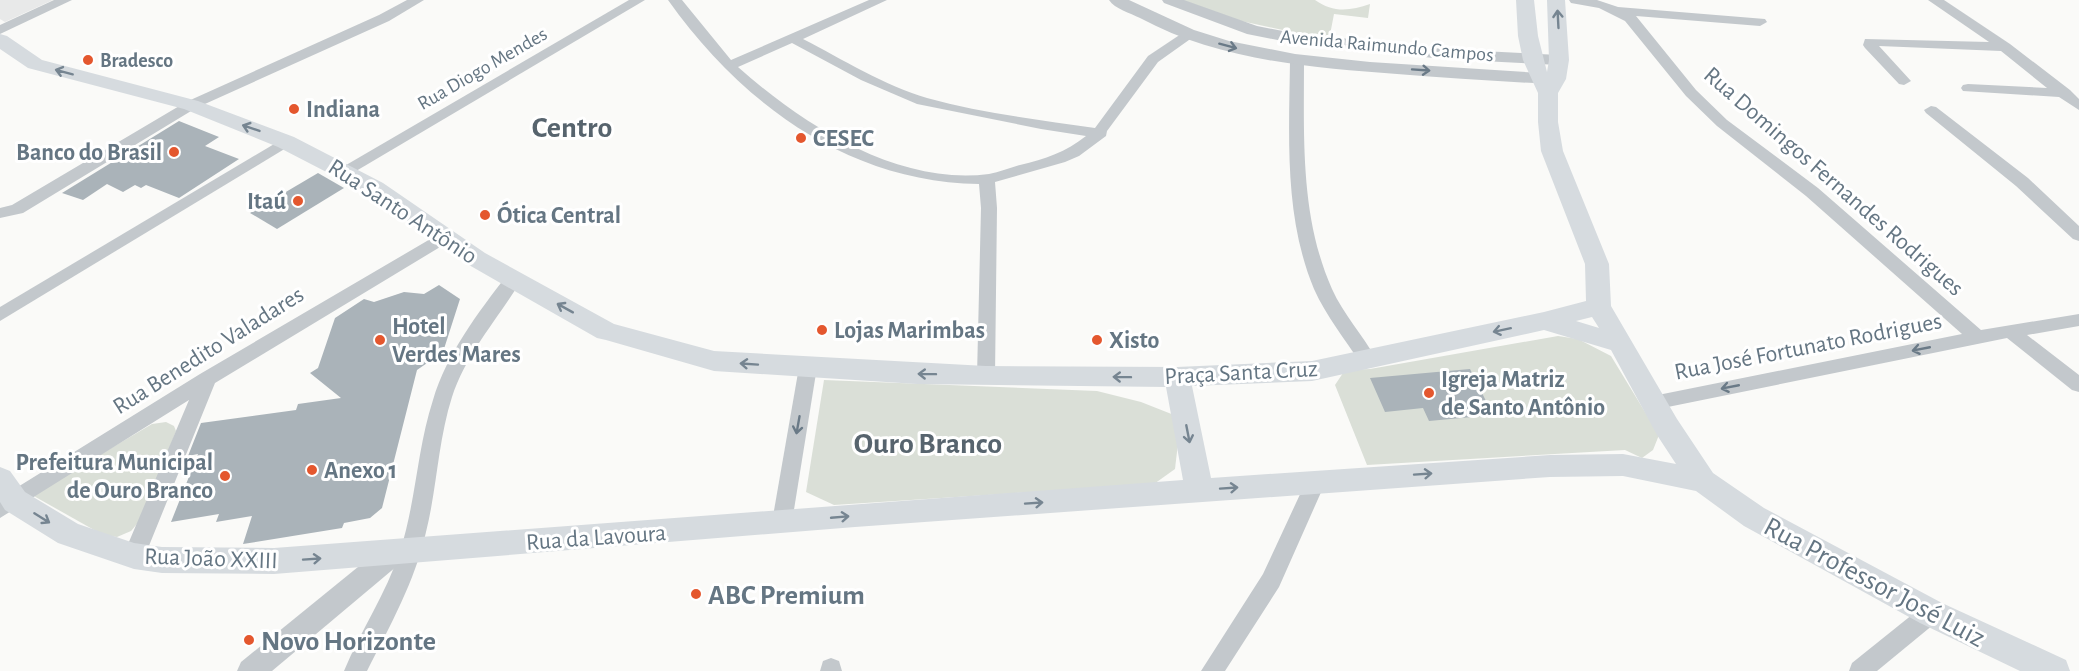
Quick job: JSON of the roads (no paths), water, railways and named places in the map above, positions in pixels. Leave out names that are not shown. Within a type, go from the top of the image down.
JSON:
[{"type":"main road","points":[[1524,0],[1532,58],[1550,78]]},
{"type":"main road","points":[[1556,0],[1548,122],[1552,151],[1597,264],[1599,306],[1667,427],[1702,481]]},
{"type":"main road","name":"Rua Santo Antônio","points":[[0,40],[35,64],[191,105],[286,142],[375,188],[477,260],[606,331],[714,361],[808,368]]},
{"type":"main road","points":[[0,56],[35,64]]},
{"type":"main road","name":"Praça Santa Cruz","points":[[808,368],[986,376],[1177,377],[1283,374],[1312,371],[1544,321],[1599,306]]},
{"type":"main road","points":[[1544,321],[1618,343]]},
{"type":"main road","points":[[1177,377],[1199,490]]},
{"type":"main road","points":[[1623,465],[1644,459],[1658,450],[1665,442],[1667,427]]},
{"type":"main road","points":[[782,522],[1316,481],[1550,466],[1623,465],[1702,481]]},
{"type":"main road","name":"Rua Professor José Luiz","points":[[1702,481],[1754,517],[1931,613],[2054,671]]},
{"type":"main road","name":"Rua João XXIII","points":[[5,496],[69,534],[134,556],[162,560],[274,561],[402,552]]},
{"type":"main road","name":"Rua da Lavoura","points":[[402,552],[782,522]]},
{"type":"street","points":[[0,30],[65,0]]},
{"type":"street","points":[[0,213],[17,208],[191,105],[384,18],[417,0]]},
{"type":"street","name":"Rua Diogo Mendes","points":[[346,171],[638,0]]},
{"type":"street","points":[[675,0],[729,66],[763,97],[819,134],[878,163],[928,177],[987,179],[1049,163],[1079,149],[1101,133],[1149,64],[1167,48],[1190,35]]},
{"type":"street","points":[[729,66],[880,0]]},
{"type":"street","name":"Avenida Raimundo Campos","points":[[1117,0],[1150,19],[1190,35],[1235,48],[1297,61],[1550,78]]},
{"type":"street","name":"Avenida Raimundo Campos","points":[[1170,0],[1253,30],[1333,42],[1443,54],[1532,58]]},
{"type":"street","name":"Rua Domingos Fernandes Rodrigues","points":[[1576,0],[1604,5],[1630,18],[1691,93],[1722,123],[1812,192],[1978,338]]},
{"type":"street","points":[[1935,0],[2006,47],[2079,106]]},
{"type":"street","points":[[1618,11],[1760,22]]},
{"type":"street","points":[[792,38],[866,77],[922,100],[1007,119],[1101,133]]},
{"type":"street","points":[[1328,64],[1333,42]]},
{"type":"street","points":[[1904,81],[1870,45],[1870,42],[2006,47]]},
{"type":"street","points":[[1297,61],[1299,204],[1306,244],[1323,290],[1367,359]]},
{"type":"street","points":[[1968,87],[2064,93]]},
{"type":"street","points":[[1931,110],[2022,182],[2079,235]]},
{"type":"street","points":[[0,315],[286,142]]},
{"type":"street","points":[[986,376],[989,208],[987,179]]},
{"type":"street","name":"Rua Benedito Valadares","points":[[5,496],[207,379],[444,237]]},
{"type":"street","points":[[355,671],[402,552],[443,399],[455,366],[474,332],[513,279]]},
{"type":"street","name":"Rua José Fortunato Rodrigues","points":[[1653,403],[2010,331],[2079,320]]},
{"type":"street","points":[[2010,331],[2079,385]]},
{"type":"street","points":[[782,522],[808,368]]},
{"type":"street","points":[[134,556],[207,379]]},
{"type":"street","points":[[1212,671],[1271,580],[1316,481]]},
{"type":"street","points":[[251,671],[402,552]]},
{"type":"street","points":[[1860,671],[1931,613]]},
{"type":"place","name":"Bradesco","points":[[88,60]]},
{"type":"place","name":"Indiana","points":[[294,109]]},
{"type":"place","name":"CESEC","points":[[801,138]]},
{"type":"place","name":"Banco do Brasil","points":[[174,152]]},
{"type":"place","name":"Itaú","points":[[298,201]]},
{"type":"place","name":"Ótica Central","points":[[485,215]]},
{"type":"place","name":"Lojas Marimbas","points":[[822,330]]},
{"type":"place","name":"Hotel Verdes Mares","points":[[380,340]]},
{"type":"place","name":"Xisto","points":[[1097,340]]},
{"type":"place","name":"Igreja Matriz de Santo Antônio","points":[[1429,393]]},
{"type":"place","name":"Anexo 1","points":[[312,470]]},
{"type":"place","name":"Prefeitura Municipal de Ouro Branco","points":[[225,476]]},
{"type":"place","name":"ABC Premium","points":[[696,594]]},
{"type":"place","name":"Novo Horizonte","points":[[249,640]]},
{"type":"district","name":"Centro","points":[[572,127]]},
{"type":"district","name":"Ouro Branco","points":[[928,443]]}]
